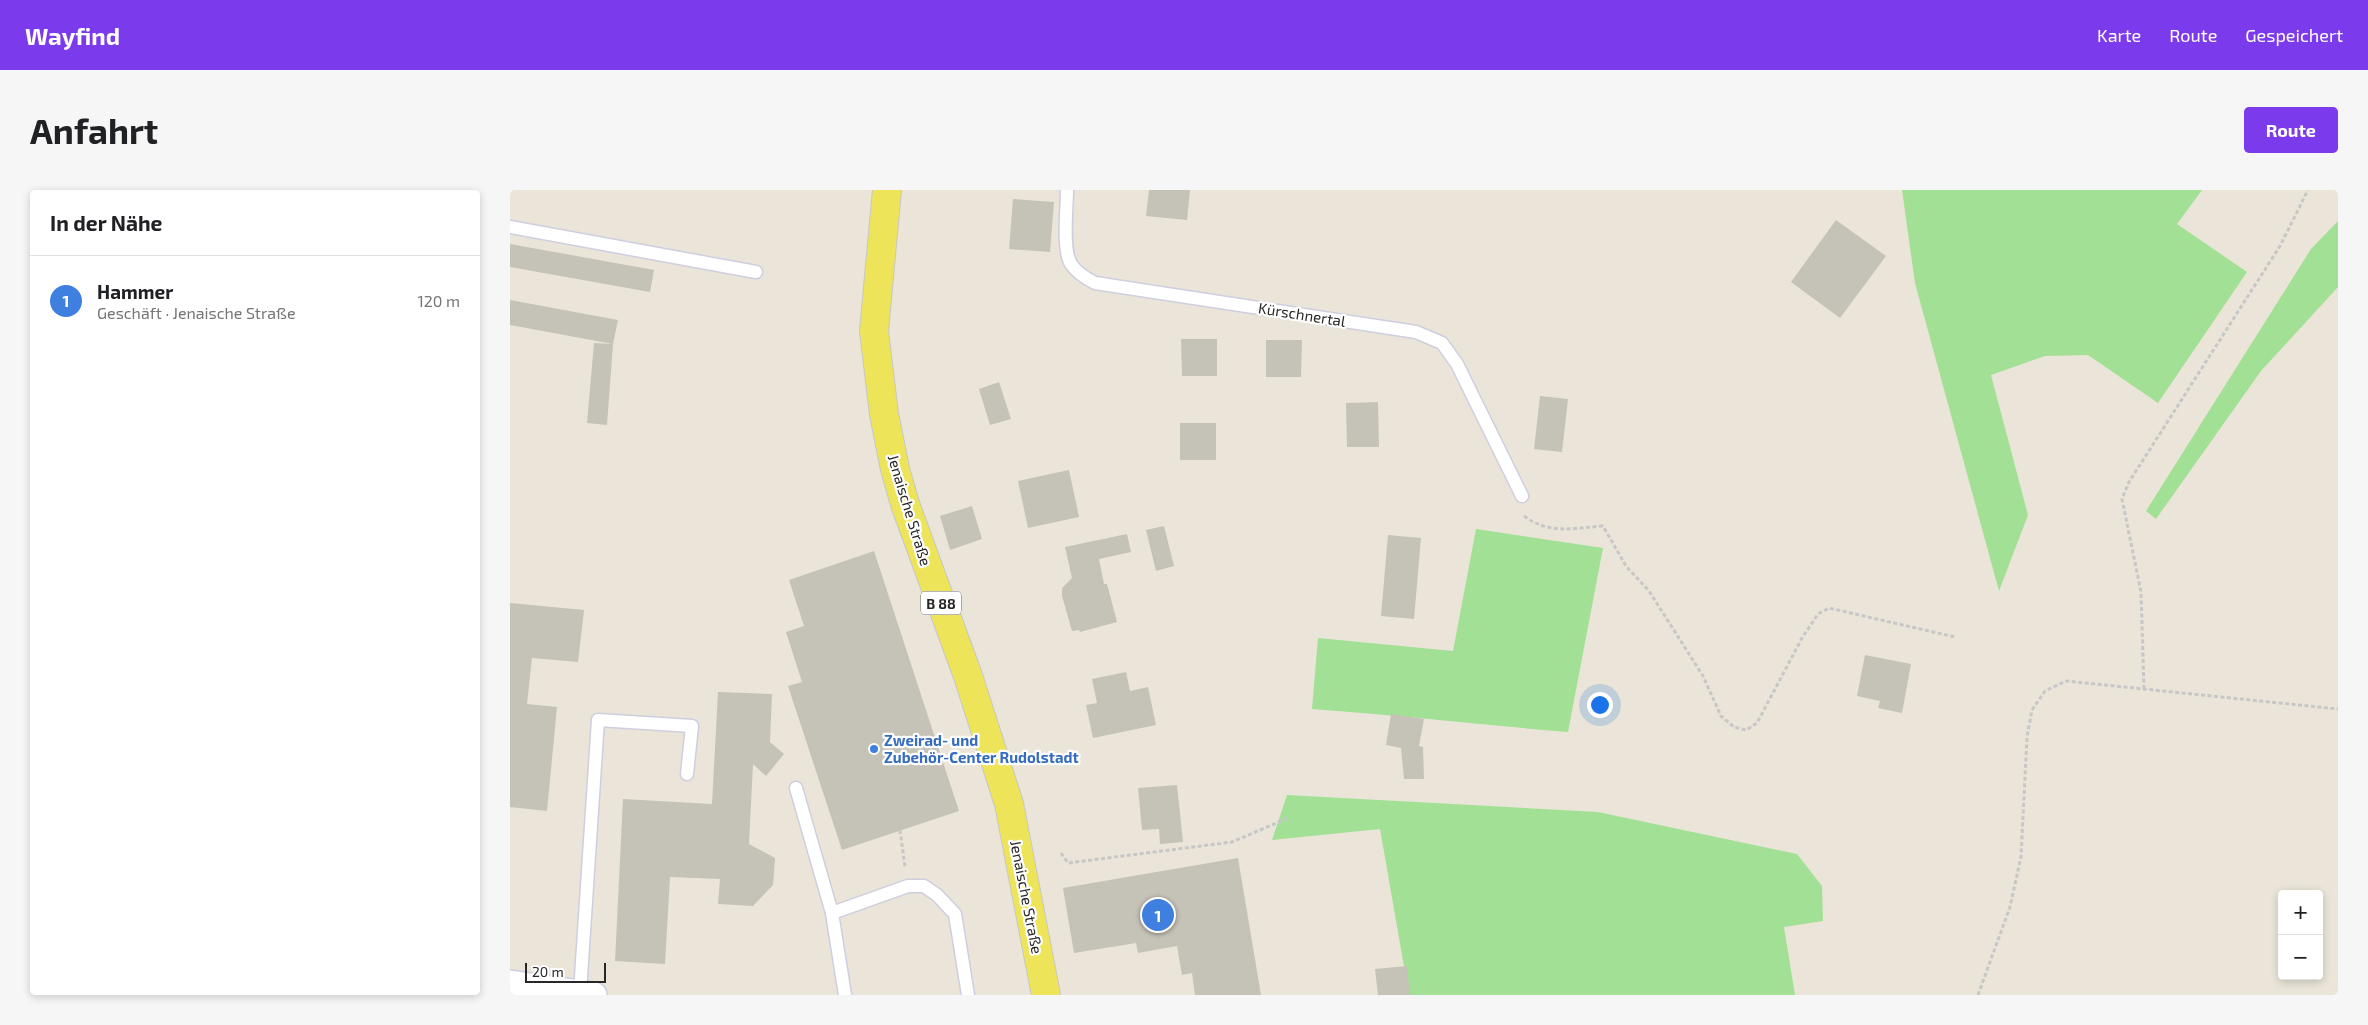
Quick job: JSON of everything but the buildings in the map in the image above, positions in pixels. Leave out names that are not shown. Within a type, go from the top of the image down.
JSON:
[{"type":"main road","name":"Jenaische Straße","points":[[887,190],[874,331],[884,414],[895,469],[905,504],[968,676],[1009,804],[1046,995]]},
{"type":"street","points":[[510,982],[587,994]]},
{"type":"lane","name":"Kürschnertal","points":[[1067,190],[1067,250],[1070,262],[1080,275],[1095,283],[1416,332],[1442,343],[1458,364],[1522,496]]},
{"type":"lane","points":[[510,227],[756,272]]},
{"type":"lane","points":[[587,994],[598,720],[692,726],[687,774]]},
{"type":"lane","points":[[796,788],[832,913],[845,995]]},
{"type":"lane","points":[[832,913],[908,886],[924,886],[937,895],[955,914],[968,995]]},
{"type":"path","points":[[2144,689],[2141,592],[2122,499],[2129,482],[2280,246],[2308,190]]},
{"type":"path","points":[[1522,496],[1523,516],[1536,525],[1556,529],[1603,526],[1626,566],[1649,591],[1704,676],[1721,716],[1734,727],[1746,730],[1757,723],[1802,638],[1818,614],[1829,608],[1955,637]]},
{"type":"path","points":[[1978,995],[2010,907],[2021,857],[2027,737],[2032,710],[2045,691],[2066,681],[2338,709]]},
{"type":"path","points":[[1061,853],[1068,863],[1232,842],[1288,818]]},
{"type":"path","points":[[900,830],[908,886]]},
{"type":"green space","points":[[1902,190],[2202,190],[2177,224],[2247,272],[2158,403],[2088,355],[2045,356],[1991,375],[2028,515],[1999,591],[1915,283]]},
{"type":"green space","points":[[2338,221],[2338,287],[2261,371],[2156,519],[2146,511],[2311,249]]},
{"type":"green space","points":[[1476,529],[1603,548],[1568,732],[1312,709],[1318,638],[1453,651]]},
{"type":"green space","points":[[1287,795],[1598,812],[1797,854],[1822,886],[1823,921],[1784,927],[1795,995],[1409,995],[1380,829],[1272,840]]},
{"type":"place","name":"Zweirad- und Zubehör-Center Rudolstadt","points":[[874,749]]},
{"type":"place","name":"Hammer","points":[[1158,915]]}]
